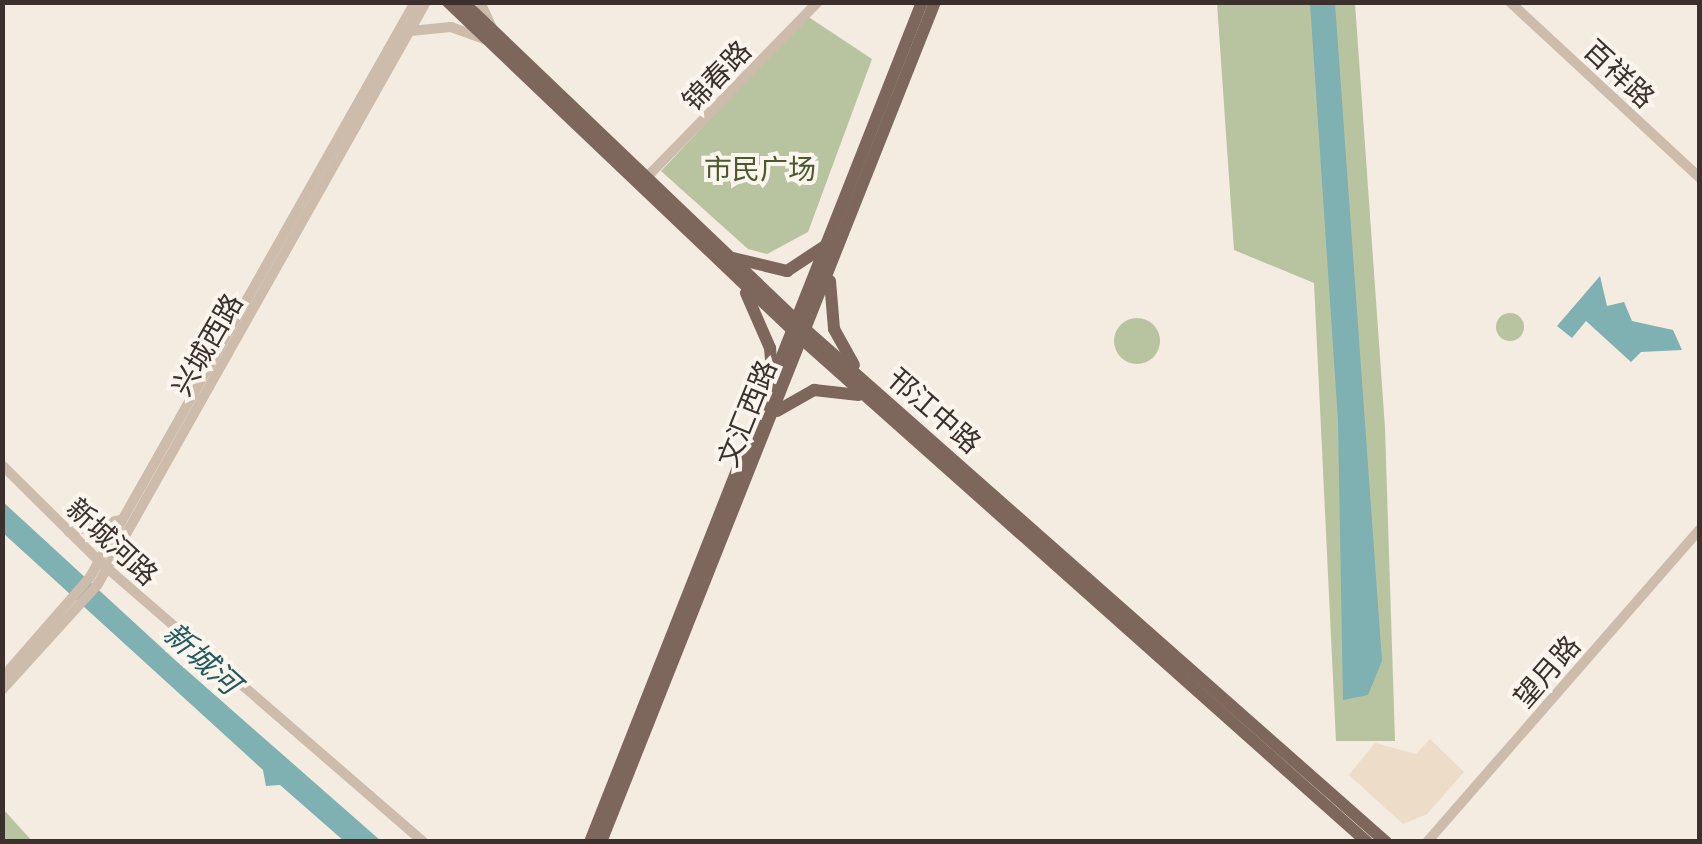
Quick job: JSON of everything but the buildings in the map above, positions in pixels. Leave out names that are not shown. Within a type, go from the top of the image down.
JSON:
[{"type":"main road","name":"邗江中路","points":[[448,2],[646,178],[800,331]]},
{"type":"main road","name":"邗江中路","points":[[463,2],[492,38],[740,282],[800,331],[1367,842]]},
{"type":"main road","name":"文汇西路","points":[[601,842],[772,416],[830,242],[922,2]]},
{"type":"main road","name":"文汇西路","points":[[590,842],[773,387],[830,270],[935,2]]},
{"type":"main road","points":[[730,258],[788,271],[830,242]]},
{"type":"main road","points":[[830,270],[834,329],[868,392]]},
{"type":"main road","points":[[740,282],[770,348],[773,387]]},
{"type":"main road","points":[[772,416],[814,390],[868,392]]},
{"type":"main road","name":"邗江中路","points":[[868,392],[1386,842]]},
{"type":"street","points":[[407,2],[406,28],[451,27],[492,38]]},
{"type":"street","name":"兴城西路","points":[[102,564],[406,28],[415,2]]},
{"type":"street","name":"兴城西路","points":[[2,690],[94,580],[124,516],[406,28],[426,2]]},
{"type":"street","points":[[480,2],[492,38]]},
{"type":"street","name":"锦春路","points":[[646,178],[818,2]]},
{"type":"street","name":"百祥路","points":[[1510,2],[1700,178]]},
{"type":"street","name":"百祥路","points":[[1520,2],[1700,168]]},
{"type":"street","name":"新城河路","points":[[2,465],[102,564],[423,842]]},
{"type":"street","points":[[69,532],[124,516]]},
{"type":"street","name":"望月路","points":[[1428,842],[1700,529]]},
{"type":"street","name":"望月路","points":[[1436,842],[1700,539]]},
{"type":"street","name":"兴城西路","points":[[2,678],[76,605]]},
{"type":"green space","points":[[1217,3],[1355,3],[1385,428],[1395,741],[1336,741],[1314,283],[1234,250]]},
{"type":"green space","name":"市民广场","points":[[807,16],[872,59],[808,232],[767,254],[748,249],[661,171]]},
{"type":"green space","points":[[1510,313],[1520,317],[1524,327],[1520,337],[1510,341],[1500,337],[1496,327],[1500,317]]},
{"type":"green space","points":[[1137,318],[1153,325],[1160,341],[1153,357],[1137,364],[1121,357],[1114,341],[1121,325]]},
{"type":"green space","points":[[3,809],[32,841],[3,841]]},
{"type":"shaded area","points":[[1430,739],[1464,772],[1427,814],[1403,824],[1349,775],[1375,743],[1416,754]]},
{"type":"water","points":[[1310,3],[1335,3],[1382,661],[1368,695],[1343,700],[1338,421]]},
{"type":"water","points":[[1600,276],[1607,306],[1624,302],[1632,321],[1673,330],[1682,350],[1641,352],[1631,362],[1586,321],[1572,338],[1557,326]]},
{"type":"water","points":[[2,501],[381,841],[344,841],[280,785],[266,786],[263,770],[3,533]]},
{"type":"water label","name":"新城河","points":[[202,658]]}]
